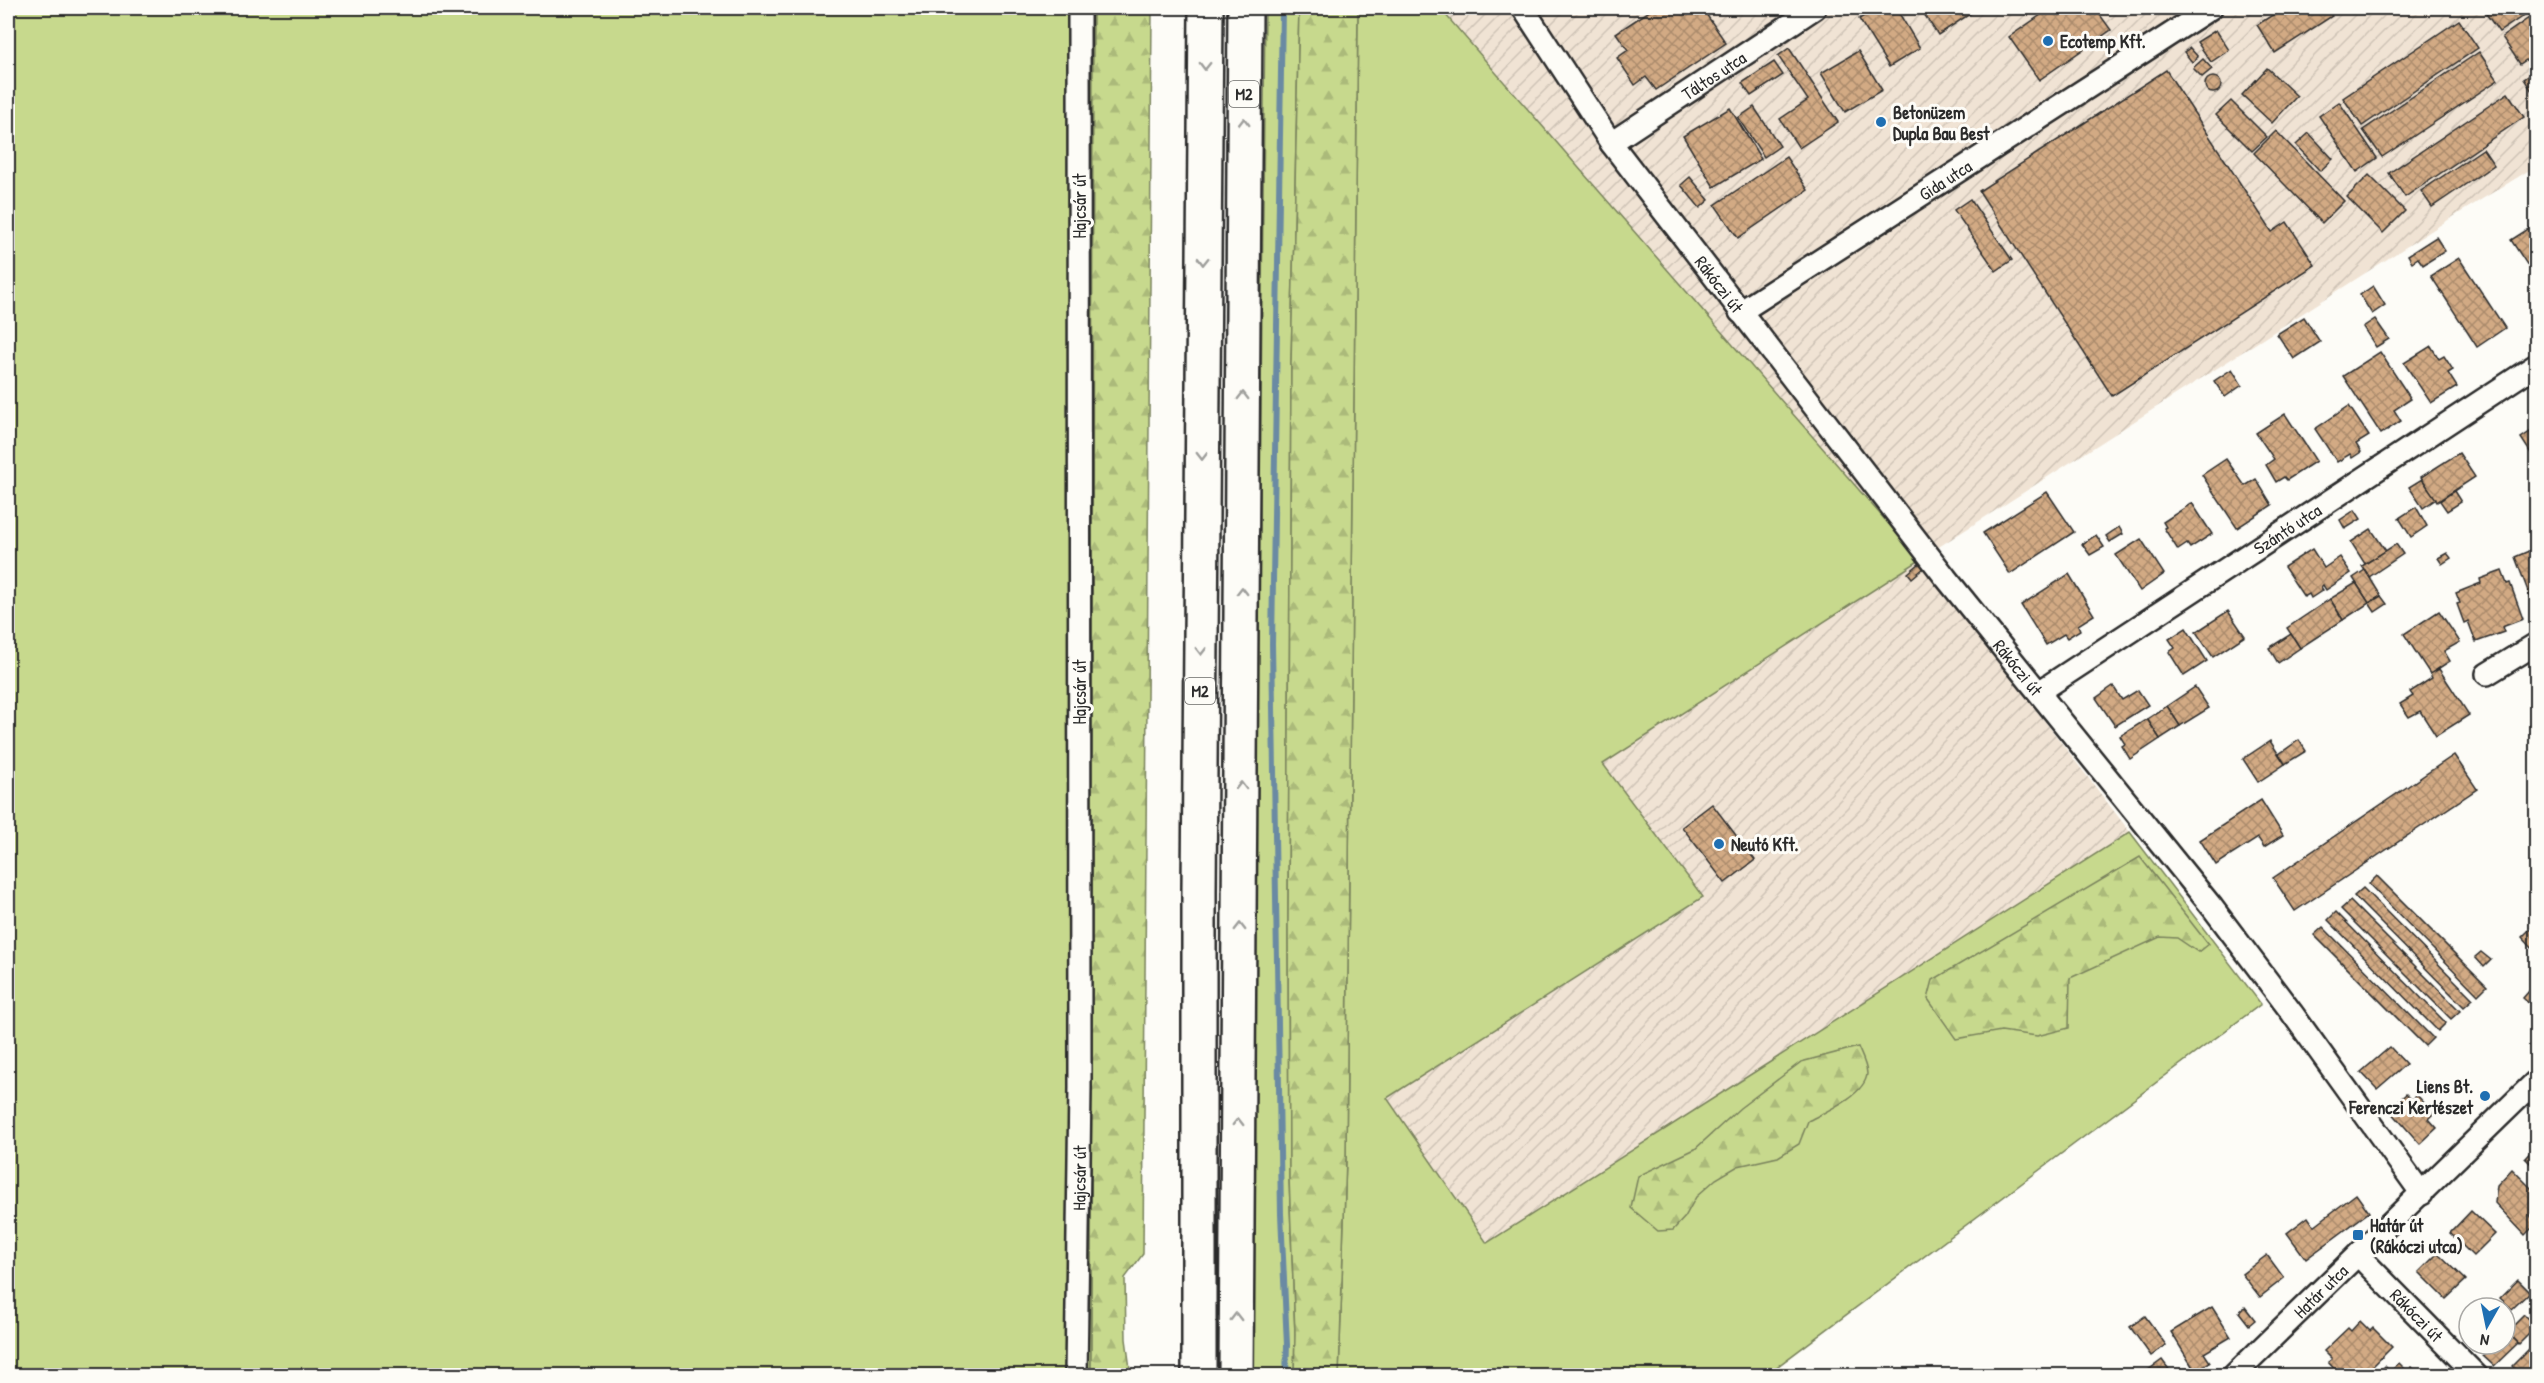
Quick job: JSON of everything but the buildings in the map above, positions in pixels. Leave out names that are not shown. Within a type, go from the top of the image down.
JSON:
[{"type":"highway","name":"M2","points":[[1199,1376],[1199,903],[1206,8]]},
{"type":"highway","name":"M2","points":[[1236,1376],[1245,8]]},
{"type":"street","name":"Hajcsár út","points":[[1076,1376],[1080,1087],[1079,8]]},
{"type":"street","name":"Rákóczi út","points":[[1523,8],[1611,143],[1946,578],[2211,907],[2292,1013],[2422,1194]]},
{"type":"street","name":"Táltos utca","points":[[1611,143],[1815,8]]},
{"type":"street","name":"Gida utca","points":[[1740,312],[2211,8]]},
{"type":"street","name":"Szántó utca","points":[[2039,692],[2536,365]]},
{"type":"street","points":[[2487,674],[2536,644]]},
{"type":"street","name":"Határ utca","points":[[2234,1376],[2536,1081]]},
{"type":"street","name":"Rákóczi út","points":[[2358,1255],[2476,1376]]},
{"type":"shaded area","points":[[1451,8],[2536,8],[2536,166],[2448,220],[1920,559],[2130,832],[1488,1243],[1387,1098],[1703,898],[1603,764],[1919,560],[1444,13]]},
{"type":"green space","points":[[8,8],[1093,8],[1091,1375],[8,1375]]},
{"type":"green space","points":[[1093,8],[1152,8],[1143,1254],[1125,1278],[1126,1339],[1131,1376],[1091,1375]]},
{"type":"green space","points":[[1265,8],[1299,8],[1291,364],[1288,922],[1289,1178],[1295,1334],[1294,1375],[1251,1376]]},
{"type":"green space","points":[[1299,8],[1358,8],[1346,1158],[1339,1376],[1294,1375],[1295,1334],[1289,1178],[1288,922],[1291,364]]},
{"type":"green space","points":[[1358,8],[1451,8],[1444,13],[1920,560],[1603,764],[1703,897],[1387,1098],[1487,1243],[2130,832],[2261,1004],[1766,1375],[1339,1376],[1346,1158]]},
{"type":"green space","points":[[2140,857],[2208,944],[2198,952],[2177,938],[2160,937],[2070,978],[2069,1028],[2037,1036],[2001,1031],[1956,1039],[1928,999],[1933,980]]},
{"type":"green space","points":[[1858,1047],[1867,1071],[1865,1082],[1852,1096],[1808,1121],[1799,1144],[1778,1157],[1738,1166],[1716,1179],[1696,1197],[1685,1217],[1673,1230],[1658,1231],[1631,1208],[1638,1176],[1695,1149],[1740,1108],[1801,1062]]},
{"type":"waterway","points":[[1282,8],[1272,644],[1281,1214],[1287,1345],[1286,1376]]},
{"type":"place","name":"Ecotemp Kft.","points":[[2048,41]]},
{"type":"place","name":"Betonüzem Dupla Bau Best","points":[[1881,122]]},
{"type":"place","name":"Neutó Kft.","points":[[1719,844]]},
{"type":"place","name":"Liens Bt. Ferenczi Kertészet","points":[[2485,1096]]},
{"type":"place","name":"Határ út (Rákóczi utca)","points":[[2358,1235]]}]
